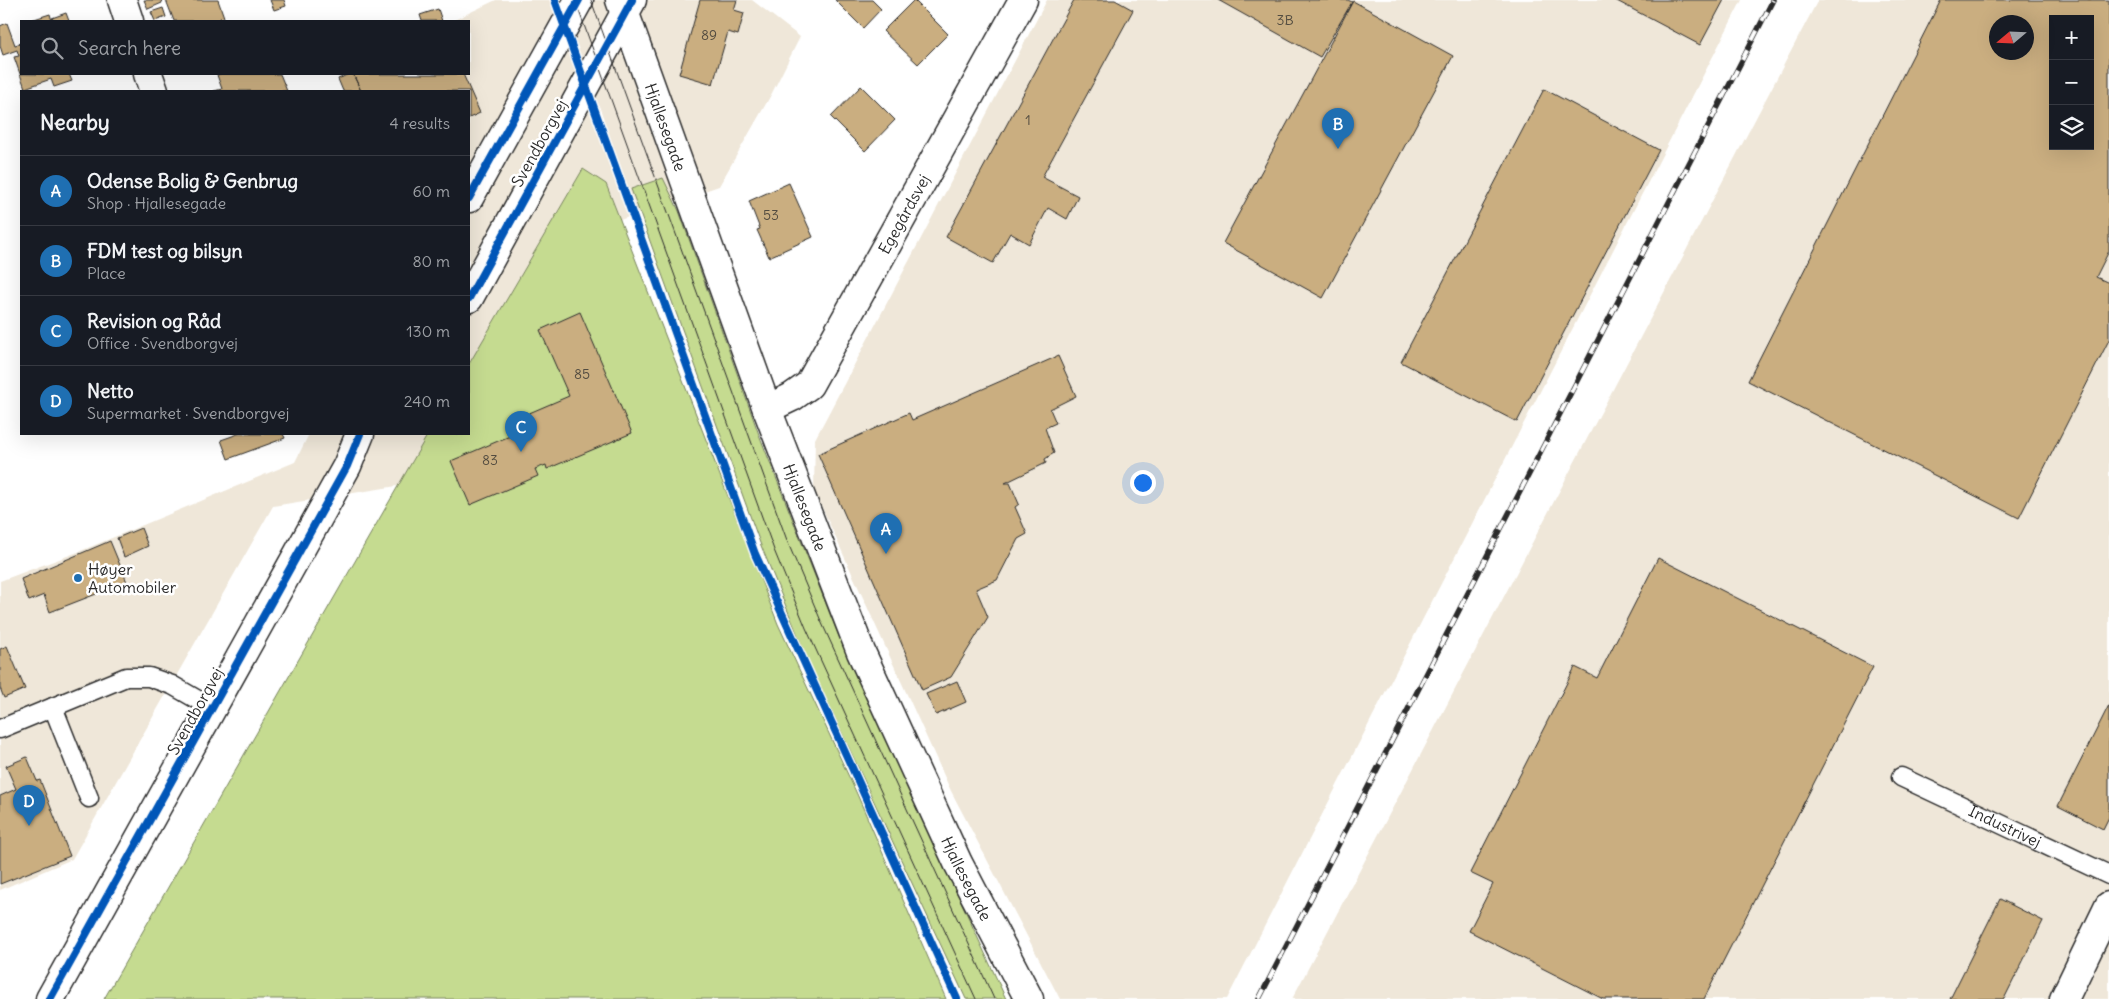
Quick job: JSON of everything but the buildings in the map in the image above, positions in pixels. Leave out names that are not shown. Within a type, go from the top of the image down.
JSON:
[{"type":"street","points":[[122,0],[129,20]]},
{"type":"street","points":[[470,196],[579,0]]},
{"type":"street","name":"Egegårdsvej","points":[[767,408],[792,397],[809,385],[1022,0]]},
{"type":"street","name":"Hjallesegade","points":[[626,5],[767,408],[860,652],[958,863],[1029,999]]},
{"type":"street","name":"Svendborgvej","points":[[470,296],[626,5]]},
{"type":"street","points":[[148,75],[154,90]]},
{"type":"street","name":"Svendborgvej","points":[[50,999],[347,466],[360,435]]},
{"type":"street","name":"Svendborgvej","points":[[347,466],[371,435]]},
{"type":"street","points":[[2064,999],[2109,906]]},
{"type":"lane","points":[[0,729],[126,678],[149,677],[172,685],[212,708]]},
{"type":"lane","points":[[54,707],[89,798]]},
{"type":"lane","name":"Industrivej","points":[[1901,777],[2109,875]]},
{"type":"shaded area","points":[[496,0],[752,0],[800,37],[771,95],[719,186],[620,220],[705,436],[273,506],[72,859],[0,890],[0,581],[78,552],[295,462],[308,435],[470,435],[470,90],[361,90],[353,75],[470,75],[470,20],[454,20]]},
{"type":"shaded area","points":[[1047,0],[1742,0],[1227,999],[1060,999],[951,791],[814,490],[815,439]]},
{"type":"shaded area","points":[[1818,0],[2109,0],[2109,999],[1292,999]]},
{"type":"green space","points":[[583,169],[606,184],[778,624],[857,794],[946,999],[104,999],[427,435],[470,435],[470,362]]},
{"type":"green space","points":[[663,178],[679,211],[758,432],[839,637],[1006,999],[966,999],[808,660],[760,543],[631,189]]},
{"type":"tram line","points":[[575,0],[774,550],[806,628],[976,999]]},
{"type":"tram line","points":[[591,0],[788,543],[821,621],[994,999]]},
{"type":"railway","points":[[1259,999],[1773,0]]},
{"type":"cycle path","points":[[555,0],[755,554],[957,999]]},
{"type":"cycle path","points":[[470,196],[579,0]]},
{"type":"cycle path","points":[[470,296],[632,0]]},
{"type":"cycle path","points":[[50,999],[347,466],[360,435]]},
{"type":"place","name":"FDM test og bilsyn","points":[[1338,149]]},
{"type":"place","name":"Revision og Råd","points":[[521,452]]},
{"type":"place","name":"Odense Bolig & Genbrug","points":[[886,554]]},
{"type":"place","name":"Høyer Automobiler","points":[[78,578]]},
{"type":"place","name":"Netto","points":[[29,826]]}]
